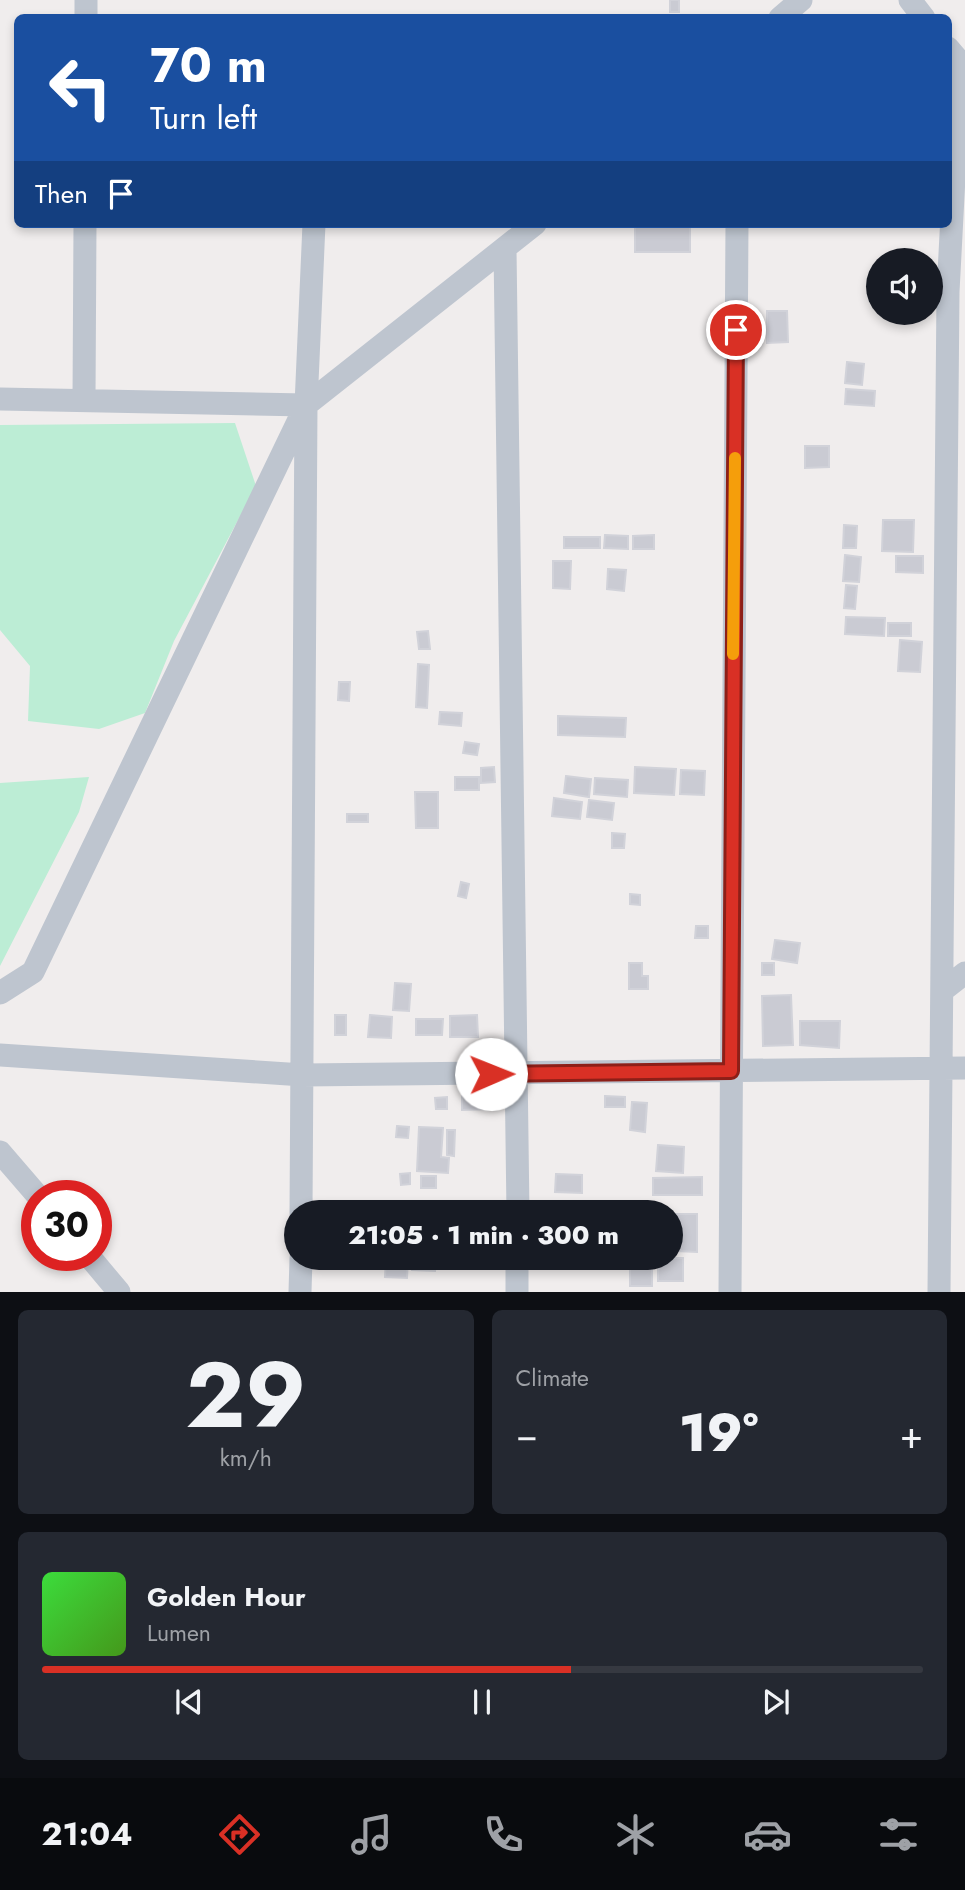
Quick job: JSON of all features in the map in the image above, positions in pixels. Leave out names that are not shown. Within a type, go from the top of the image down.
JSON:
[{"type":"street","points":[[785,14],[801,0]]},
{"type":"street","points":[[909,0],[921,14]]},
{"type":"street","points":[[939,1292],[948,292],[959,191],[957,106],[960,62],[952,53]]},
{"type":"street","points":[[84,399],[85,228]]},
{"type":"street","points":[[301,1200],[306,405],[314,228]]},
{"type":"street","points":[[0,993],[33,971],[306,405],[530,228]]},
{"type":"street","points":[[730,1292],[737,228]]},
{"type":"street","points":[[505,249],[518,1200]]},
{"type":"street","points":[[0,399],[306,405]]},
{"type":"street","points":[[946,484],[965,508]]},
{"type":"street","points":[[942,991],[965,973]]},
{"type":"street","points":[[0,1055],[303,1075],[965,1068]]},
{"type":"street","points":[[0,1152],[24,1180]]},
{"type":"street","points":[[300,1270],[300,1292]]},
{"type":"street","points":[[517,1270],[517,1292]]},
{"type":"street","points":[[101,1271],[119,1292]]},
{"type":"green space","points":[[235,423],[256,486],[174,641],[145,713],[99,729],[28,721],[30,666],[0,630],[0,425]]},
{"type":"green space","points":[[89,777],[79,812],[0,966],[0,783]]},
{"type":"building","points":[[670,0],[679,0],[679,12],[670,12]]},
{"type":"building","points":[[635,228],[690,228],[690,252],[635,252]]},
{"type":"building","points":[[767,311],[787,311],[788,342],[767,343]]},
{"type":"building","points":[[847,362],[864,364],[862,385],[845,383]]},
{"type":"building","points":[[846,389],[875,391],[874,406],[845,404]]},
{"type":"building","points":[[805,446],[829,446],[829,467],[805,468]]},
{"type":"building","points":[[883,520],[914,520],[913,552],[882,551]]},
{"type":"building","points":[[844,525],[857,526],[856,548],[843,548]]},
{"type":"building","points":[[605,535],[628,536],[628,549],[604,548]]},
{"type":"building","points":[[654,535],[654,549],[633,549],[633,536]]},
{"type":"building","points":[[564,537],[600,537],[600,548],[564,548]]},
{"type":"building","points":[[845,555],[861,557],[859,582],[843,581]]},
{"type":"building","points":[[896,556],[923,556],[923,573],[896,572]]},
{"type":"building","points":[[553,561],[571,561],[570,589],[553,588]]},
{"type":"building","points":[[608,569],[626,570],[624,591],[607,589]]},
{"type":"building","points":[[846,585],[857,586],[855,609],[844,608]]},
{"type":"building","points":[[846,617],[885,618],[884,636],[845,634]]},
{"type":"building","points":[[888,623],[911,623],[911,636],[888,636]]},
{"type":"building","points":[[428,631],[430,649],[419,649],[417,632]]},
{"type":"building","points":[[900,640],[922,642],[920,672],[898,671]]},
{"type":"building","points":[[418,664],[429,665],[427,708],[416,707]]},
{"type":"building","points":[[339,682],[350,682],[349,701],[338,700]]},
{"type":"building","points":[[440,712],[462,713],[461,726],[439,724]]},
{"type":"building","points":[[558,716],[626,718],[625,737],[558,735]]},
{"type":"building","points":[[465,742],[479,744],[477,755],[463,753]]},
{"type":"building","points":[[494,767],[495,782],[481,783],[481,768]]},
{"type":"building","points":[[635,767],[676,769],[674,795],[634,793]]},
{"type":"building","points":[[681,770],[705,771],[704,795],[680,794]]},
{"type":"building","points":[[566,776],[591,779],[589,797],[564,793]]},
{"type":"building","points":[[455,777],[479,777],[479,790],[455,790]]},
{"type":"building","points":[[595,778],[628,780],[627,797],[594,794]]},
{"type":"building","points":[[415,792],[438,792],[438,828],[416,828]]},
{"type":"building","points":[[554,798],[582,802],[580,819],[552,816]]},
{"type":"building","points":[[589,800],[614,803],[612,820],[587,817]]},
{"type":"building","points":[[347,814],[368,814],[368,822],[347,822]]},
{"type":"building","points":[[612,833],[625,834],[624,848],[612,848]]},
{"type":"building","points":[[461,882],[469,884],[466,898],[458,896]]},
{"type":"building","points":[[630,894],[640,895],[640,905],[630,904]]},
{"type":"building","points":[[696,926],[708,926],[708,938],[695,938]]},
{"type":"building","points":[[775,940],[800,943],[797,963],[772,959]]},
{"type":"building","points":[[629,963],[642,963],[642,976],[648,976],[648,989],[629,989]]},
{"type":"building","points":[[762,963],[774,963],[774,975],[762,975]]},
{"type":"building","points":[[395,983],[411,984],[409,1011],[393,1010]]},
{"type":"building","points":[[791,995],[793,1045],[763,1046],[762,996]]},
{"type":"building","points":[[335,1015],[346,1015],[346,1035],[335,1035]]},
{"type":"building","points":[[370,1015],[392,1017],[391,1038],[368,1037]]},
{"type":"building","points":[[477,1015],[478,1037],[450,1037],[450,1016]]},
{"type":"building","points":[[416,1019],[443,1019],[442,1035],[416,1035]]},
{"type":"building","points":[[800,1021],[840,1021],[839,1048],[800,1045]]},
{"type":"building","points":[[490,1095],[491,1109],[462,1110],[462,1096]]},
{"type":"building","points":[[605,1096],[625,1097],[625,1107],[605,1107]]},
{"type":"building","points":[[447,1097],[447,1109],[436,1109],[435,1098]]},
{"type":"building","points":[[632,1102],[647,1103],[645,1132],[630,1130]]},
{"type":"building","points":[[397,1126],[409,1127],[408,1138],[396,1137]]},
{"type":"building","points":[[419,1127],[443,1128],[441,1157],[449,1158],[448,1173],[417,1171]]},
{"type":"building","points":[[447,1130],[455,1130],[454,1156],[447,1155]]},
{"type":"building","points":[[658,1145],[684,1147],[683,1173],[656,1171]]},
{"type":"building","points":[[410,1173],[410,1184],[401,1185],[400,1174]]},
{"type":"building","points":[[556,1174],[582,1175],[582,1193],[555,1192]]},
{"type":"building","points":[[421,1176],[436,1176],[436,1188],[421,1188]]},
{"type":"building","points":[[702,1177],[702,1195],[653,1195],[653,1178]]},
{"type":"building","points":[[683,1214],[697,1214],[697,1252],[683,1251]]},
{"type":"building","points":[[385,1270],[407,1270],[407,1278],[385,1277]]},
{"type":"building","points":[[630,1270],[652,1270],[652,1286],[630,1286]]},
{"type":"building","points":[[658,1270],[683,1270],[683,1281],[658,1281]]},
{"type":"slow traffic","points":[[733,654],[735,458]]},
{"type":"route","points":[[491,1074],[731,1071],[736,330]]}]
